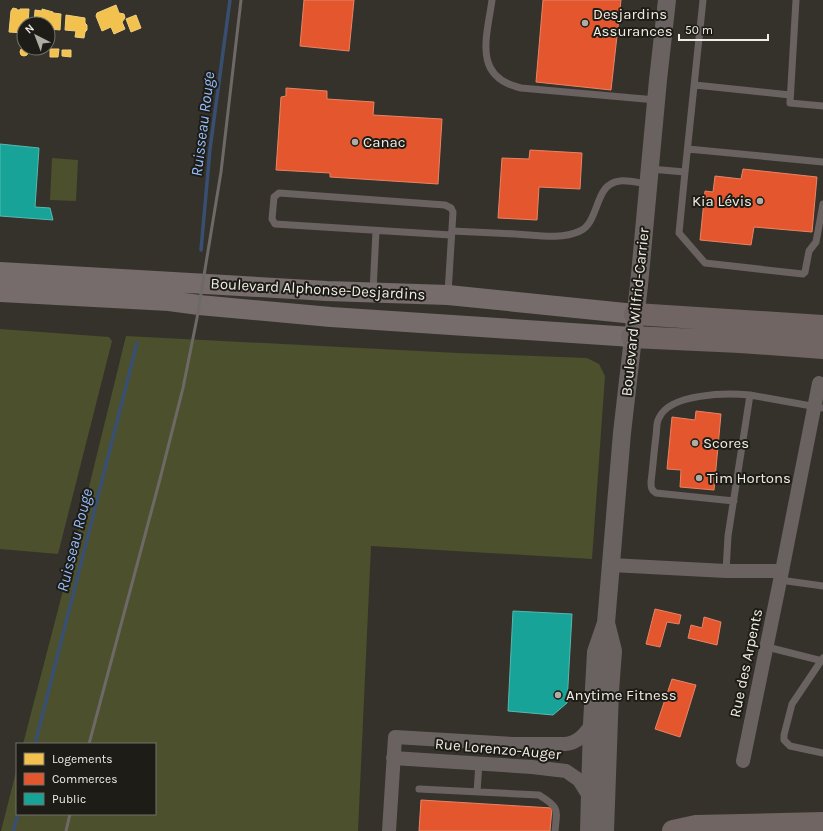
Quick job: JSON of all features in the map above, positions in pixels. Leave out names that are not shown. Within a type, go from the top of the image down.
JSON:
[{"type":"highway","points":[[635,314],[823,326]]},
{"type":"highway","points":[[632,337],[740,342],[823,348]]},
{"type":"highway","points":[[673,831],[696,826],[823,823]]},
{"type":"main road","name":"Boulevard Alphonse-Desjardins","points":[[0,272],[327,291],[448,295],[635,314]]},
{"type":"main road","name":"Boulevard Alphonse-Desjardins","points":[[0,292],[169,301],[331,318],[632,337]]},
{"type":"street","name":"Boulevard Wilfrid-Carrier","points":[[589,831],[589,796],[596,652],[606,624],[632,337],[667,0]]},
{"type":"street","name":"Rue des Arpents","points":[[743,761],[781,576],[819,407],[819,383]]},
{"type":"street","points":[[611,565],[726,570],[781,576]]},
{"type":"street","name":"Boulevard Wilfrid-Carrier","points":[[605,831],[610,691],[613,651],[606,624]]},
{"type":"street","name":"Rue Lorenzo-Auger","points":[[589,796],[579,780],[566,771],[549,768],[393,758],[395,737],[512,744],[571,744],[586,733],[592,724]]},
{"type":"street","points":[[388,831],[393,758]]},
{"type":"lane","points":[[492,0],[486,46],[486,59],[496,77],[506,83],[521,88],[656,100]]},
{"type":"lane","points":[[704,0],[679,233],[705,264],[803,274],[805,272],[810,251],[816,242],[823,204]]},
{"type":"lane","points":[[796,0],[790,103],[823,106]]},
{"type":"lane","points":[[695,85],[790,94]]},
{"type":"lane","points":[[688,149],[823,162]]},
{"type":"lane","points":[[448,295],[452,233],[453,212],[451,208],[445,205],[279,193],[274,197],[272,219],[275,224],[376,231],[452,233],[555,236],[579,232],[585,228],[590,221],[604,191],[613,183],[649,176],[685,172]]},
{"type":"lane","points":[[373,292],[376,231]]},
{"type":"lane","points":[[734,501],[656,493],[652,490],[651,487],[658,419],[667,407],[678,401],[690,398],[724,394],[750,395],[819,407]]},
{"type":"lane","points":[[726,570],[728,536],[750,395]]},
{"type":"lane","points":[[781,576],[823,586]]},
{"type":"lane","points":[[767,647],[822,659],[792,704],[784,740],[790,746],[823,753]]},
{"type":"lane","points":[[477,792],[479,763]]},
{"type":"lane","points":[[419,789],[539,795],[551,802],[557,811],[555,831]]},
{"type":"green space","points":[[52,158],[78,160],[76,201],[50,200]]},
{"type":"green space","points":[[0,329],[109,337],[112,341],[58,554],[0,549]]},
{"type":"green space","points":[[126,336],[587,358],[599,364],[605,376],[592,559],[371,546],[358,831],[1,831],[16,772],[16,815],[156,815],[156,743],[23,743],[72,556]]},
{"type":"building: Logements","points":[[116,5],[119,13],[124,14],[125,18],[122,22],[125,29],[114,34],[111,27],[102,31],[96,16],[97,13]]},
{"type":"building: Logements","points":[[13,8],[17,10],[29,9],[29,16],[16,16],[16,32],[9,32],[11,11]]},
{"type":"building: Logements","points":[[42,9],[61,14],[60,30],[56,30],[56,16],[35,16],[35,10],[42,11]]},
{"type":"building: Logements","points":[[66,15],[85,18],[87,30],[84,38],[75,37],[76,31],[65,30]]},
{"type":"building: Logements","points":[[136,15],[141,28],[131,32],[126,19]]},
{"type":"building: Logements","points":[[56,49],[59,49],[58,57],[50,57],[56,56]]},
{"type":"building: Logements","points":[[62,50],[71,50],[71,57],[62,56]]},
{"type":"building: Commerces","points":[[304,0],[354,0],[349,51],[300,46]]},
{"type":"building: Commerces","points":[[543,0],[621,0],[611,90],[536,82]]},
{"type":"building: Commerces","points":[[286,88],[327,91],[327,99],[374,102],[373,115],[442,119],[438,184],[330,177],[330,173],[276,170],[281,97],[286,96]]},
{"type":"building: Commerces","points":[[530,150],[582,153],[580,189],[539,187],[537,220],[498,218],[502,158],[529,159]]},
{"type":"building: Commerces","points":[[743,169],[817,177],[812,232],[754,227],[751,245],[700,240],[705,191],[713,192],[715,176],[741,179]]},
{"type":"building: Commerces","points":[[696,411],[721,414],[714,490],[680,487],[681,470],[667,469],[672,417],[695,420]]},
{"type":"building: Commerces","points":[[655,609],[681,615],[679,624],[667,622],[660,647],[646,644]]},
{"type":"building: Commerces","points":[[704,617],[721,622],[717,645],[688,638],[691,625],[702,628]]},
{"type":"building: Commerces","points":[[672,679],[696,685],[680,737],[655,729]]},
{"type":"building: Commerces","points":[[421,800],[552,808],[550,831],[419,831]]},
{"type":"building: Public","points":[[0,144],[39,148],[35,207],[50,208],[53,220],[0,216]]},
{"type":"building: Public","points":[[513,611],[572,614],[567,703],[553,715],[508,711]]},
{"type":"waterway","name":"Ruisseau Rouge","points":[[201,250],[210,149],[230,0]]},
{"type":"waterway","name":"Ruisseau Rouge","points":[[35,743],[137,343]]},
{"type":"waterway","name":"Ruisseau Rouge","points":[[13,831],[18,815]]},
{"type":"railway","points":[[89,743],[183,388],[197,318],[221,172],[241,0]]},
{"type":"railway","points":[[66,831],[70,815]]},
{"type":"place","name":"Desjardins Assurances","points":[[585,23]]},
{"type":"place","name":"Canac","points":[[355,142]]},
{"type":"place","name":"Kia Lévis","points":[[760,201]]},
{"type":"place","name":"Scores","points":[[695,443]]},
{"type":"place","name":"Tim Hortons","points":[[699,478]]},
{"type":"place","name":"Anytime Fitness","points":[[558,695]]}]
